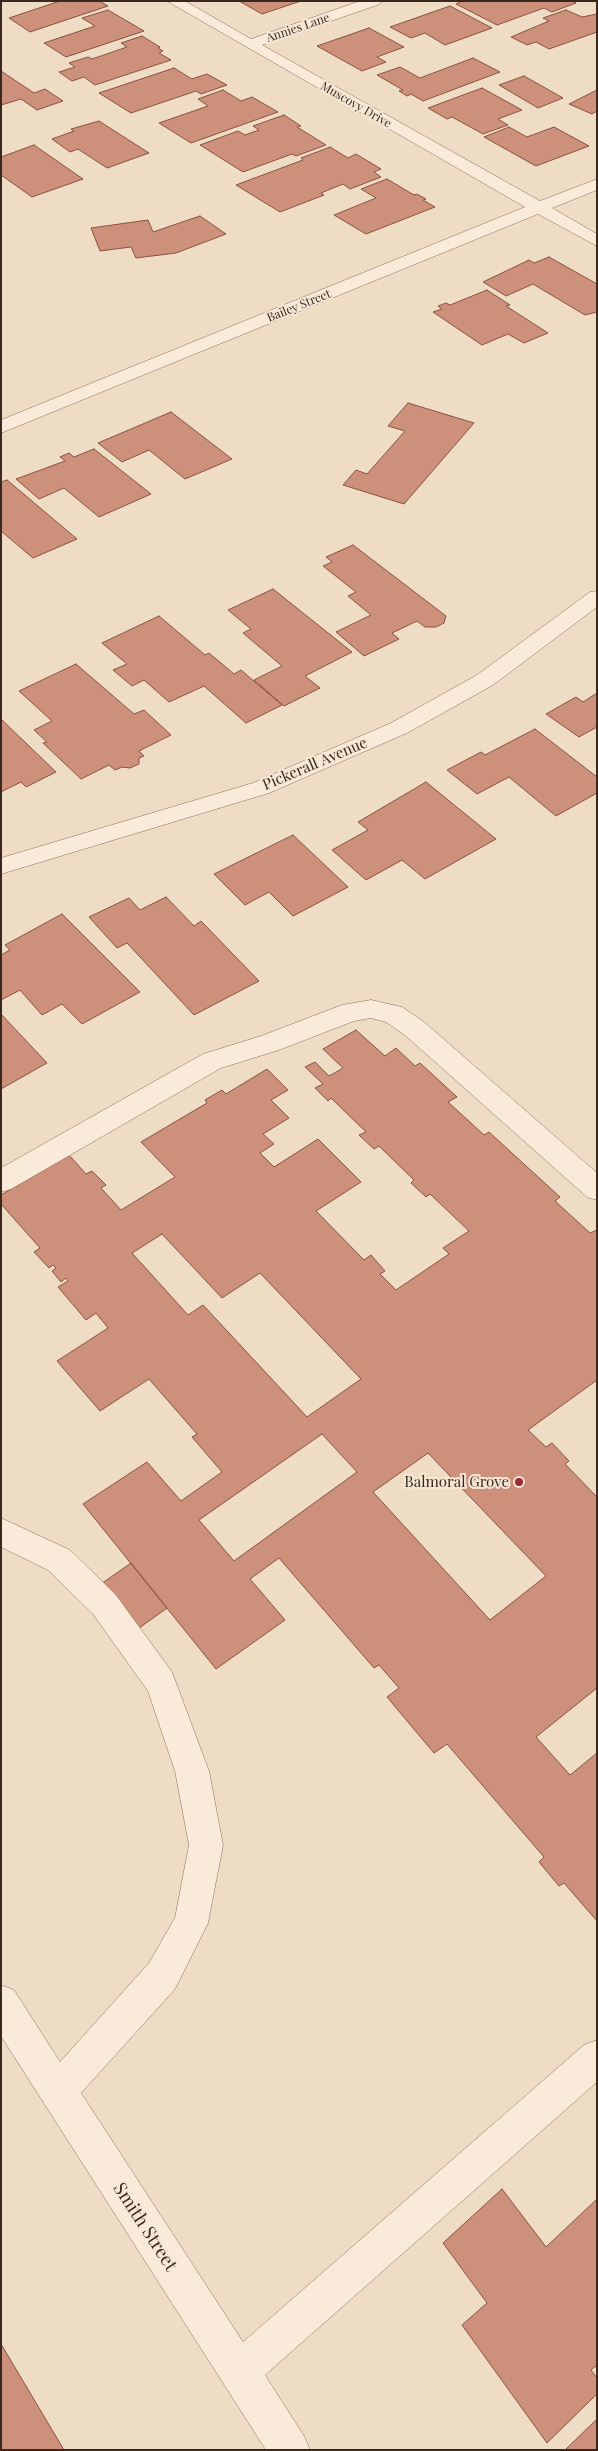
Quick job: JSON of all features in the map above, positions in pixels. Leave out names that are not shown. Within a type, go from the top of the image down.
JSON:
[{"type":"street","name":"Muscovy Drive","points":[[174,1],[597,241]]},
{"type":"street","name":"Annies Lane","points":[[250,44],[376,1]]},
{"type":"street","name":"Bailey Street","points":[[1,427],[597,184]]},
{"type":"street","name":"Pickerall Avenue","points":[[1,866],[261,788],[399,728],[485,680],[597,597]]},
{"type":"street","points":[[1,1181],[212,1061],[270,1043],[351,1012],[371,1009],[393,1014],[415,1029],[597,1189]]},
{"type":"street","points":[[1,1532],[59,1560],[104,1604],[161,1683],[192,1771],[206,1845],[191,1923],[162,1976],[58,2091]]},
{"type":"street","name":"Smith Street","points":[[1,2003],[290,2450]]},
{"type":"street","points":[[239,2372],[597,2058]]},
{"type":"building","points":[[60,1],[99,1],[108,6],[30,32],[9,18]]},
{"type":"building","points":[[239,1],[301,1],[262,14]]},
{"type":"building","points":[[462,1],[573,1],[576,3],[552,12],[544,8],[497,25],[456,4]]},
{"type":"building","points":[[450,6],[492,28],[445,45],[425,33],[411,38],[390,27]]},
{"type":"building","points":[[108,10],[144,31],[66,57],[44,43],[95,26],[82,18]]},
{"type":"building","points":[[566,10],[582,17],[597,14],[597,32],[549,49],[536,42],[527,45],[511,37],[549,21],[543,18]]},
{"type":"building","points":[[369,28],[404,47],[377,57],[386,62],[362,71],[317,46]]},
{"type":"building","points":[[142,36],[160,47],[158,48],[163,51],[159,53],[171,60],[95,85],[84,77],[72,81],[59,72],[75,67],[69,63],[88,57],[92,59],[127,47],[121,43]]},
{"type":"building","points":[[473,58],[500,72],[423,101],[411,94],[407,96],[399,91],[403,90],[377,75],[400,67],[420,78]]},
{"type":"building","points":[[174,68],[192,79],[207,74],[227,85],[201,94],[196,91],[131,113],[99,93]]},
{"type":"building","points":[[1,71],[34,93],[45,89],[63,101],[37,110],[21,99],[1,105]]},
{"type":"building","points":[[524,76],[563,98],[538,108],[499,85]]},
{"type":"building","points":[[482,88],[522,110],[498,119],[508,125],[483,134],[452,117],[447,119],[428,108]]},
{"type":"building","points":[[223,90],[241,101],[252,97],[278,112],[191,143],[159,123],[208,106],[198,99]]},
{"type":"building","points":[[597,90],[597,111],[592,114],[569,104]]},
{"type":"building","points":[[284,115],[301,126],[297,127],[326,145],[296,156],[292,154],[243,172],[200,145],[238,131],[245,135],[259,130],[253,126]]},
{"type":"building","points":[[99,121],[149,153],[107,168],[78,149],[70,152],[52,139],[74,131],[71,129]]},
{"type":"building","points":[[509,127],[527,137],[554,127],[589,146],[536,166],[484,137]]},
{"type":"building","points":[[34,145],[83,179],[32,197],[1,175],[1,157]]},
{"type":"building","points":[[330,147],[348,158],[356,154],[381,169],[374,172],[381,177],[350,189],[343,184],[321,193],[324,195],[280,212],[236,185],[303,160],[301,158]]},
{"type":"building","points":[[387,179],[414,195],[417,194],[426,199],[423,200],[435,207],[366,234],[334,215],[376,198],[361,189]]},
{"type":"building","points":[[200,216],[226,234],[176,253],[136,258],[131,247],[100,251],[91,228],[148,220],[153,232]]},
{"type":"building","points":[[549,257],[597,284],[597,312],[585,315],[533,284],[506,296],[483,282],[529,260],[534,263]]},
{"type":"building","points":[[487,290],[510,305],[506,306],[548,333],[524,343],[508,334],[482,345],[433,312],[442,309],[438,306],[446,303],[450,305]]},
{"type":"building","points":[[408,403],[474,423],[404,504],[343,485],[356,470],[367,474],[405,431],[388,426]]},
{"type":"building","points":[[171,412],[232,459],[185,479],[149,450],[122,462],[98,443]]},
{"type":"building","points":[[94,449],[151,494],[99,517],[64,488],[39,499],[16,479],[65,461],[60,457],[69,453],[74,457]]},
{"type":"building","points":[[7,480],[77,539],[33,558],[1,531],[1,482]]},
{"type":"building","points":[[353,545],[446,616],[444,623],[436,627],[425,627],[417,621],[392,633],[399,639],[364,656],[336,632],[371,615],[348,596],[356,592],[323,566],[332,562],[326,557]]},
{"type":"building","points":[[273,589],[352,652],[305,676],[320,688],[284,706],[254,680],[282,666],[243,633],[251,629],[228,610]]},
{"type":"building","points":[[159,616],[205,655],[209,653],[234,674],[241,670],[282,705],[246,723],[204,686],[169,702],[144,680],[132,686],[113,670],[127,664],[102,643]]},
{"type":"building","points":[[76,664],[134,714],[144,710],[171,735],[139,751],[144,756],[139,758],[139,764],[130,768],[122,767],[115,770],[109,765],[81,779],[43,743],[47,742],[34,730],[52,721],[19,691]]},
{"type":"building","points":[[597,693],[597,727],[579,737],[546,714],[576,697],[583,702]]},
{"type":"building","points":[[1,719],[56,772],[26,787],[21,782],[1,792]]},
{"type":"building","points":[[535,729],[597,777],[597,793],[556,816],[509,777],[477,794],[447,770],[481,752],[485,755]]},
{"type":"building","points":[[426,782],[496,839],[425,879],[402,860],[366,880],[332,850],[368,830],[358,822]]},
{"type":"building","points":[[293,835],[348,887],[293,916],[269,892],[245,905],[214,874]]},
{"type":"building","points":[[166,897],[194,926],[201,921],[259,981],[194,1015],[127,943],[117,948],[89,917],[129,898],[140,910]]},
{"type":"building","points":[[62,914],[140,992],[82,1024],[62,1004],[42,1015],[20,990],[1,1000],[1,955],[10,950],[5,945]]},
{"type":"building","points":[[1,1014],[47,1063],[1,1089]]},
{"type":"building","name":"Balmoral Grove","points":[[356,1030],[385,1056],[396,1048],[415,1066],[420,1063],[457,1097],[448,1102],[484,1135],[489,1132],[560,1197],[555,1201],[590,1233],[597,1230],[597,1380],[528,1430],[546,1447],[552,1443],[569,1461],[565,1464],[597,1497],[597,1688],[536,1737],[570,1775],[597,1753],[597,1921],[564,1883],[559,1886],[539,1862],[544,1857],[447,1744],[434,1753],[387,1697],[399,1688],[379,1665],[374,1668],[279,1558],[250,1579],[285,1620],[216,1669],[83,1504],[147,1462],[181,1501],[222,1472],[192,1437],[197,1434],[149,1379],[100,1411],[57,1361],[108,1328],[96,1313],[86,1320],[58,1287],[68,1281],[66,1278],[61,1282],[52,1271],[56,1268],[53,1265],[49,1268],[34,1252],[40,1248],[1,1204],[1,1195],[69,1155],[86,1174],[92,1171],[106,1185],[101,1188],[121,1210],[175,1177],[141,1142],[207,1103],[205,1100],[222,1090],[226,1094],[267,1069],[288,1090],[271,1100],[289,1118],[263,1134],[274,1144],[260,1153],[274,1167],[318,1139],[361,1182],[316,1211],[364,1260],[371,1255],[385,1271],[380,1274],[396,1290],[449,1254],[443,1248],[469,1231],[430,1194],[426,1197],[411,1183],[414,1180],[379,1146],[374,1149],[359,1135],[366,1132],[331,1098],[328,1101],[315,1088],[323,1084],[305,1067],[315,1062],[329,1076],[343,1068],[323,1049]],"holes":[[[162,1234],[222,1298],[260,1273],[361,1379],[307,1417],[203,1305],[188,1315],[132,1253]],[[322,1434],[357,1472],[234,1561],[199,1520]],[[428,1453],[546,1576],[490,1620],[373,1492]]]},
{"type":"building","points":[[131,1563],[167,1608],[117,1644],[81,1598]]},
{"type":"building","points":[[502,2189],[546,2247],[597,2199],[597,2365],[591,2370],[597,2378],[597,2394],[547,2443],[462,2325],[487,2303],[443,2243]]},
{"type":"building","points":[[1,2344],[64,2450],[1,2450]]},
{"type":"building","points":[[597,2419],[597,2450],[565,2450]]},
{"type":"place","name":"Balmoral Grove","points":[[519,1482]]}]
